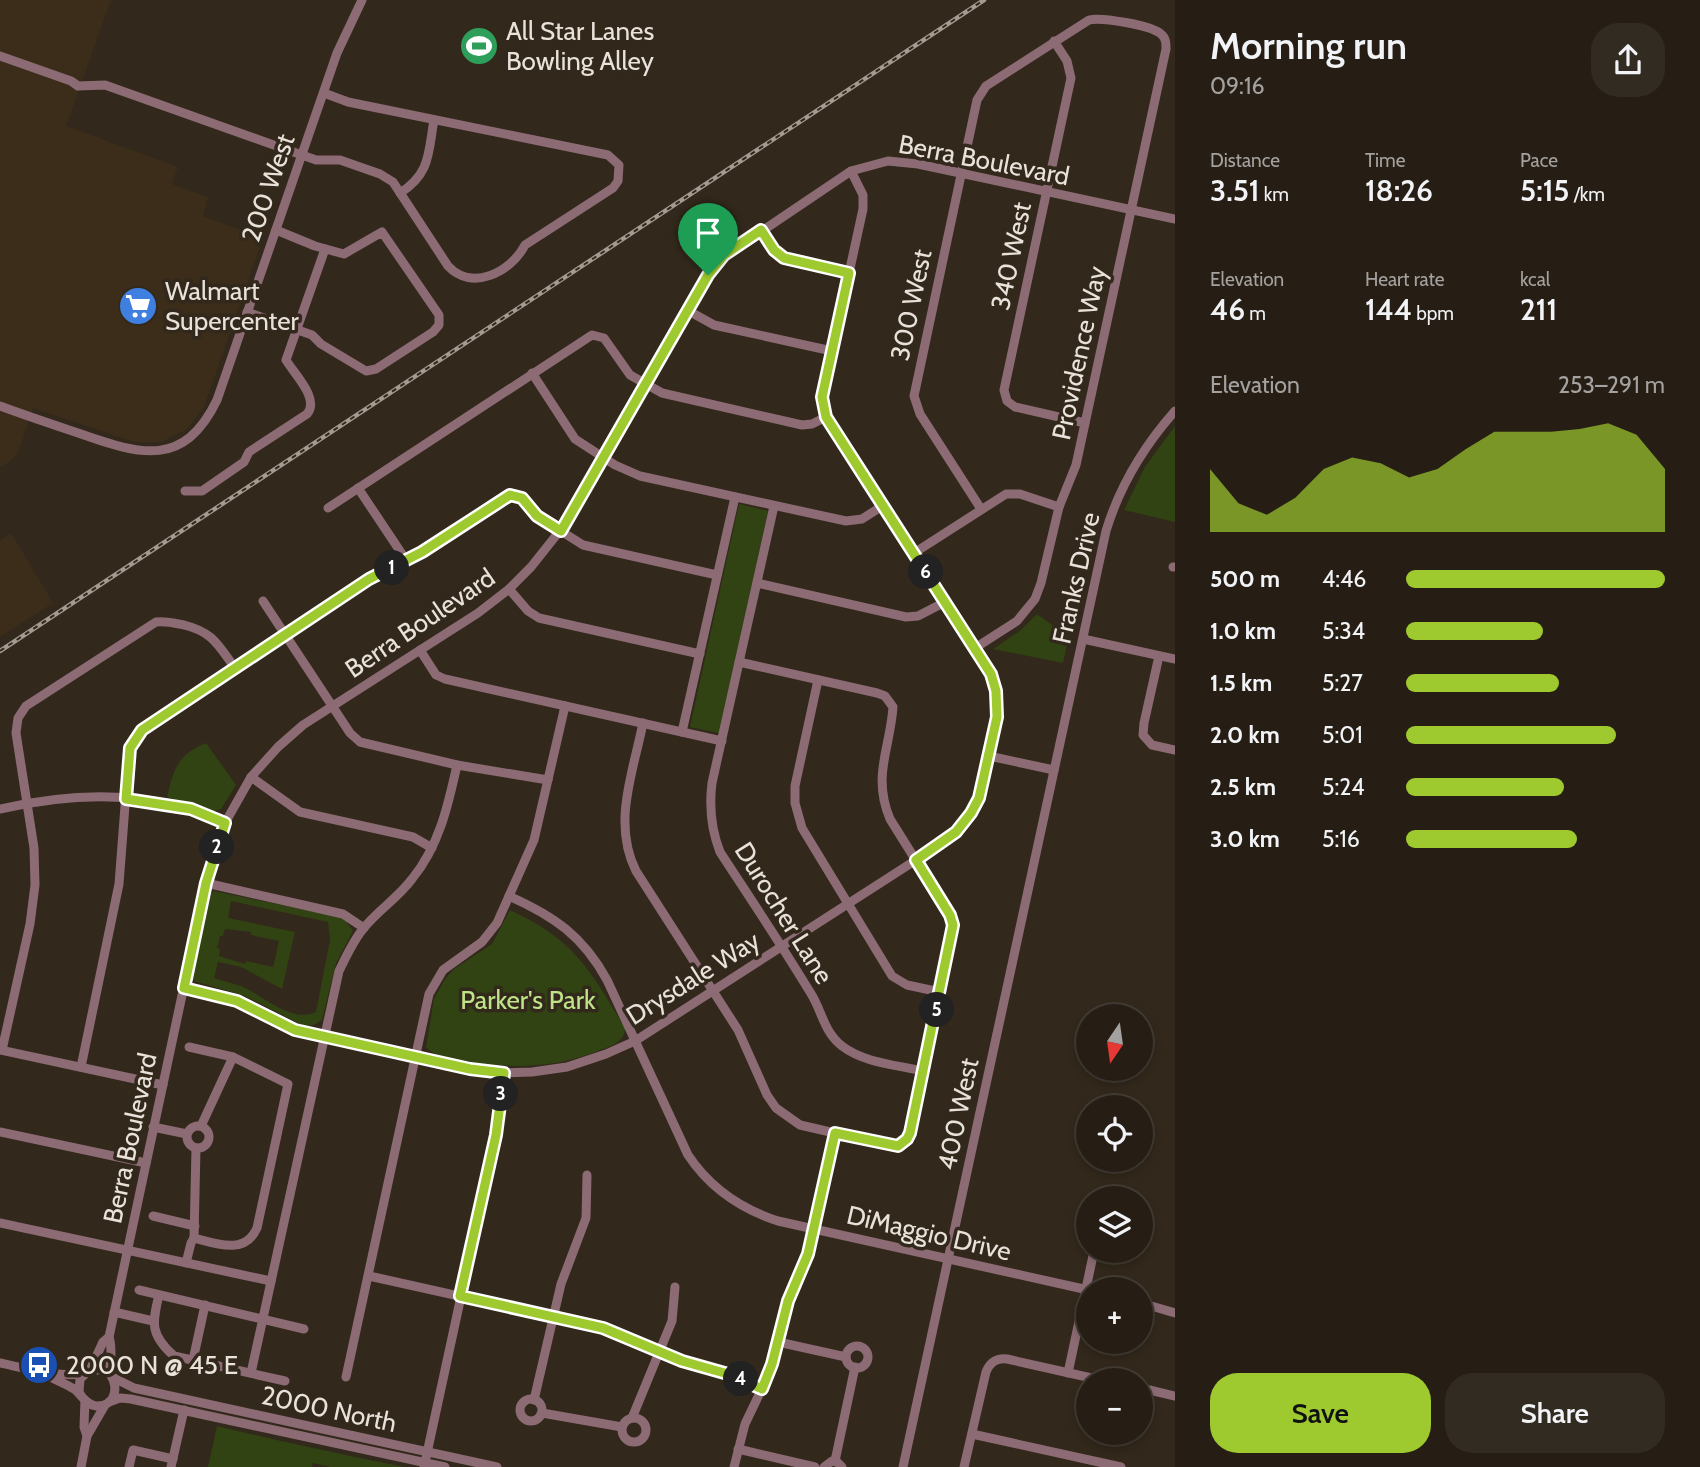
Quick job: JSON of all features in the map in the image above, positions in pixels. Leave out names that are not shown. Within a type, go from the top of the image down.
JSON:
[{"type":"street","name":"200 West","points":[[0,406],[121,448],[146,452],[177,446],[201,427],[210,414],[337,53],[362,0]]},
{"type":"street","name":"Providence Way","points":[[975,648],[1012,625],[1032,604],[1040,589],[1059,507],[1076,465],[1166,49],[1164,37],[1153,30],[1096,18],[1085,21],[1054,41]]},
{"type":"street","name":"300 West","points":[[982,509],[917,410],[914,396],[980,95],[986,86],[1054,41]]},
{"type":"street","name":"340 West","points":[[1054,41],[1067,61],[1071,78],[1004,386],[1007,401],[1018,408],[1085,423]]},
{"type":"street","points":[[0,57],[71,81],[78,86],[105,85],[302,155],[324,161],[340,160],[380,174],[393,182],[448,266],[460,276],[481,279],[519,257],[525,245],[613,188],[620,172],[615,159],[608,155],[348,102],[324,93]]},
{"type":"street","points":[[400,192],[414,184],[423,173],[434,120]]},
{"type":"street","name":"Berra Boulevard","points":[[112,1376],[109,1359],[112,1344],[109,1337],[114,1312],[206,883],[225,823],[251,777],[271,754],[303,725],[478,613],[509,589],[561,531],[687,310],[719,260],[851,171],[878,162],[898,161],[961,173],[1175,219]]},
{"type":"street","points":[[328,509],[586,337],[598,335],[604,338],[627,372],[667,395],[802,425],[812,424],[826,417],[822,397],[864,205],[863,195],[851,171]]},
{"type":"street","points":[[247,312],[312,335],[321,344],[361,369],[371,371],[433,332],[439,325],[439,315],[382,232],[344,254],[276,229]]},
{"type":"street","points":[[761,230],[774,250],[784,258],[849,273]]},
{"type":"street","points":[[185,491],[202,491],[244,463],[249,452],[312,408],[312,400],[286,360],[325,249]]},
{"type":"street","points":[[687,310],[714,325],[832,351]]},
{"type":"street","points":[[532,373],[575,439],[604,458],[640,476],[846,521],[863,519],[884,506]]},
{"type":"street","name":"Franks Drive","points":[[1054,770],[1100,554],[1116,503],[1144,450],[1175,411]]},
{"type":"street","name":"Drysdale Way","points":[[184,988],[224,996],[295,1030],[416,1057],[504,1073],[567,1067],[635,1041],[950,838],[966,820],[979,798],[997,717],[997,700],[991,674],[826,417]]},
{"type":"street","points":[[358,488],[406,560]]},
{"type":"street","points":[[914,553],[1002,496],[1013,493],[1059,507]]},
{"type":"street","points":[[81,1067],[117,896],[129,754],[138,734],[369,579],[422,552],[504,498],[517,495],[526,501],[537,516],[575,541],[593,548],[717,575]]},
{"type":"street","points":[[682,732],[735,497]]},
{"type":"street","name":"Durocher Lane","points":[[774,506],[710,800],[715,835],[720,852],[812,995],[824,1025],[837,1042],[861,1056],[923,1071]]},
{"type":"street","points":[[757,583],[906,617],[918,616],[945,602]]},
{"type":"street","points":[[509,589],[528,611],[539,618],[700,654]]},
{"type":"street","points":[[263,601],[353,736],[364,744],[457,765],[548,780]]},
{"type":"street","points":[[163,1085],[1,1050],[33,902],[34,848],[16,733],[18,718],[26,706],[156,622],[169,622],[205,632],[216,641],[235,668]]},
{"type":"street","points":[[1083,639],[1175,659]]},
{"type":"street","points":[[420,650],[436,675],[444,679],[722,741]]},
{"type":"street","points":[[1159,656],[1144,723],[1144,738],[1152,745],[1175,750]]},
{"type":"street","points":[[643,723],[625,808],[627,849],[636,871],[738,1030],[767,1095],[776,1108],[800,1125],[891,1146],[903,1144],[910,1133],[953,925],[950,915],[890,819],[883,796],[881,770],[892,714],[891,701],[877,693],[739,662]]},
{"type":"street","points":[[818,680],[796,778],[795,803],[805,836],[892,976],[907,985],[940,992]]},
{"type":"street","points":[[346,1377],[429,995],[447,966],[488,937],[509,896],[534,840],[565,706]]},
{"type":"street","points":[[989,756],[1054,770]]},
{"type":"street","points":[[251,1373],[339,971],[364,928],[402,892],[422,866],[443,824],[457,765]]},
{"type":"street","name":"400 West","points":[[903,1467],[1054,770]]},
{"type":"street","points":[[251,777],[300,812],[413,837],[432,848]]},
{"type":"street","points":[[0,809],[74,798],[126,799],[191,809],[225,823]]},
{"type":"street","points":[[206,883],[343,914],[364,928]]},
{"type":"street","name":"DiMaggio Drive","points":[[509,896],[547,914],[582,943],[607,980],[684,1146],[706,1178],[732,1199],[750,1210],[778,1221],[1076,1287]]},
{"type":"street","points":[[189,1046],[233,1057],[288,1084],[255,1232],[246,1242],[236,1246],[194,1238]]},
{"type":"street","points":[[201,1126],[233,1057]]},
{"type":"street","points":[[424,1465],[496,1135],[504,1073]]},
{"type":"street","points":[[201,1126],[208,1132],[209,1137],[205,1145],[197,1148],[189,1143],[187,1134],[192,1127],[201,1126]]},
{"type":"street","points":[[153,1127],[187,1134]]},
{"type":"street","points":[[0,1132],[146,1163]]},
{"type":"street","points":[[734,1467],[745,1424],[768,1376],[784,1311],[808,1254],[835,1133]]},
{"type":"street","points":[[186,1263],[194,1238],[197,1148]]},
{"type":"street","points":[[534,1400],[565,1274],[586,1218],[587,1175]]},
{"type":"street","points":[[152,1216],[195,1226]]},
{"type":"street","points":[[0,1223],[271,1281]]},
{"type":"street","points":[[369,1276],[603,1328],[762,1389]]},
{"type":"street","points":[[632,1418],[672,1321],[676,1287]]},
{"type":"street","points":[[139,1290],[304,1329]]},
{"type":"street","points":[[159,1295],[153,1321],[154,1330],[174,1356],[285,1381]]},
{"type":"street","points":[[193,1360],[205,1305]]},
{"type":"street","points":[[1153,1307],[1175,1313]]},
{"type":"street","points":[[114,1312],[153,1321]]},
{"type":"street","name":"Berra Boulevard","points":[[87,1372],[103,1342],[109,1337]]},
{"type":"street","points":[[1068,1373],[1076,1338]]},
{"type":"street","points":[[778,1342],[846,1357]]},
{"type":"street","points":[[861,1346],[868,1355],[866,1363],[855,1367],[848,1363],[846,1357],[852,1347],[861,1346]]},
{"type":"street","points":[[964,1467],[986,1373],[993,1362],[1007,1359],[1076,1375]]},
{"type":"street","points":[[0,1363],[44,1373],[70,1375],[100,1368],[112,1376],[115,1393],[87,1436],[80,1467]]},
{"type":"street","points":[[824,1467],[827,1463],[838,1464],[855,1367]]},
{"type":"street","points":[[87,1372],[79,1385],[87,1436]]},
{"type":"street","points":[[44,1373],[97,1406],[108,1403]]},
{"type":"street","name":"2000 North","points":[[112,1376],[134,1388],[497,1467]]},
{"type":"street","points":[[1153,1391],[1175,1396]]},
{"type":"street","name":"2000 North","points":[[108,1403],[125,1398],[424,1465],[445,1467]]},
{"type":"street","points":[[527,1400],[534,1400],[540,1404],[542,1413],[538,1419],[531,1422],[524,1420],[520,1414],[522,1404],[527,1400]]},
{"type":"street","points":[[129,1467],[133,1450],[172,1463],[184,1410]]},
{"type":"street","points":[[542,1413],[622,1427]]},
{"type":"street","points":[[632,1418],[645,1425],[646,1433],[642,1439],[635,1442],[623,1435],[622,1427],[632,1418]]},
{"type":"street","points":[[972,1434],[1121,1467]]},
{"type":"street","points":[[738,1450],[815,1467]]},
{"type":"shaded area","points":[[0,0],[111,0],[66,126],[178,167],[172,184],[208,197],[203,216],[263,238],[204,407],[187,429],[162,442],[134,442],[33,408],[19,451],[0,468]]},
{"type":"shaded area","points":[[11,533],[53,603],[0,637],[0,541]]},
{"type":"green space","points":[[1175,426],[1175,522],[1124,510],[1145,467]]},
{"type":"green space","points":[[739,504],[768,511],[719,733],[690,727]]},
{"type":"green space","points":[[1037,614],[1069,637],[1063,663],[993,649],[1021,630]]},
{"type":"green space","points":[[206,743],[236,785],[221,809],[215,811],[167,797],[178,764],[189,753]]},
{"type":"green space","points":[[214,891],[339,917],[346,921],[353,931],[336,963],[322,1020],[314,1025],[304,1026],[245,996],[194,981],[192,976],[211,894]],"holes":[[[231,901],[328,922],[330,940],[316,1012],[307,1015],[288,1011],[241,986],[214,978],[218,962],[241,967],[282,989],[295,932],[228,918]],[[225,929],[251,932],[251,935],[279,941],[273,967],[246,961],[245,964],[219,956],[220,949],[217,948]]]},
{"type":"green space","name":"Parker's Park","points":[[510,910],[532,921],[566,945],[591,973],[625,1028],[620,1041],[581,1057],[530,1066],[460,1060],[437,1055],[426,1047],[434,999],[445,979],[454,969],[492,944]]},
{"type":"green space","points":[[217,1426],[404,1467],[330,1467],[313,1463],[312,1467],[208,1467]]},
{"type":"railway","points":[[0,651],[984,0]]},
{"type":"place","name":"All Star Lanes Bowling Alley","points":[[479,46]]},
{"type":"place","name":"Walmart Supercenter","points":[[138,306]]},
{"type":"place","name":"2000 N @ 45 E","points":[[39,1365]]},
{"type":"route","points":[[761,230],[774,250],[784,258],[849,273],[822,406],[826,417],[991,674],[998,709],[981,790],[975,806],[956,832],[916,860],[950,915],[953,935],[910,1133],[903,1144],[891,1146],[835,1133],[808,1254],[784,1311],[776,1352],[762,1389],[728,1374],[682,1361],[603,1328],[460,1296],[496,1135],[504,1073],[470,1069],[295,1030],[224,996],[184,988],[206,883],[225,823],[191,809],[126,799],[130,748],[142,730],[369,579],[422,552],[510,495],[522,498],[537,516],[561,531],[708,275],[724,255],[761,230]]}]
